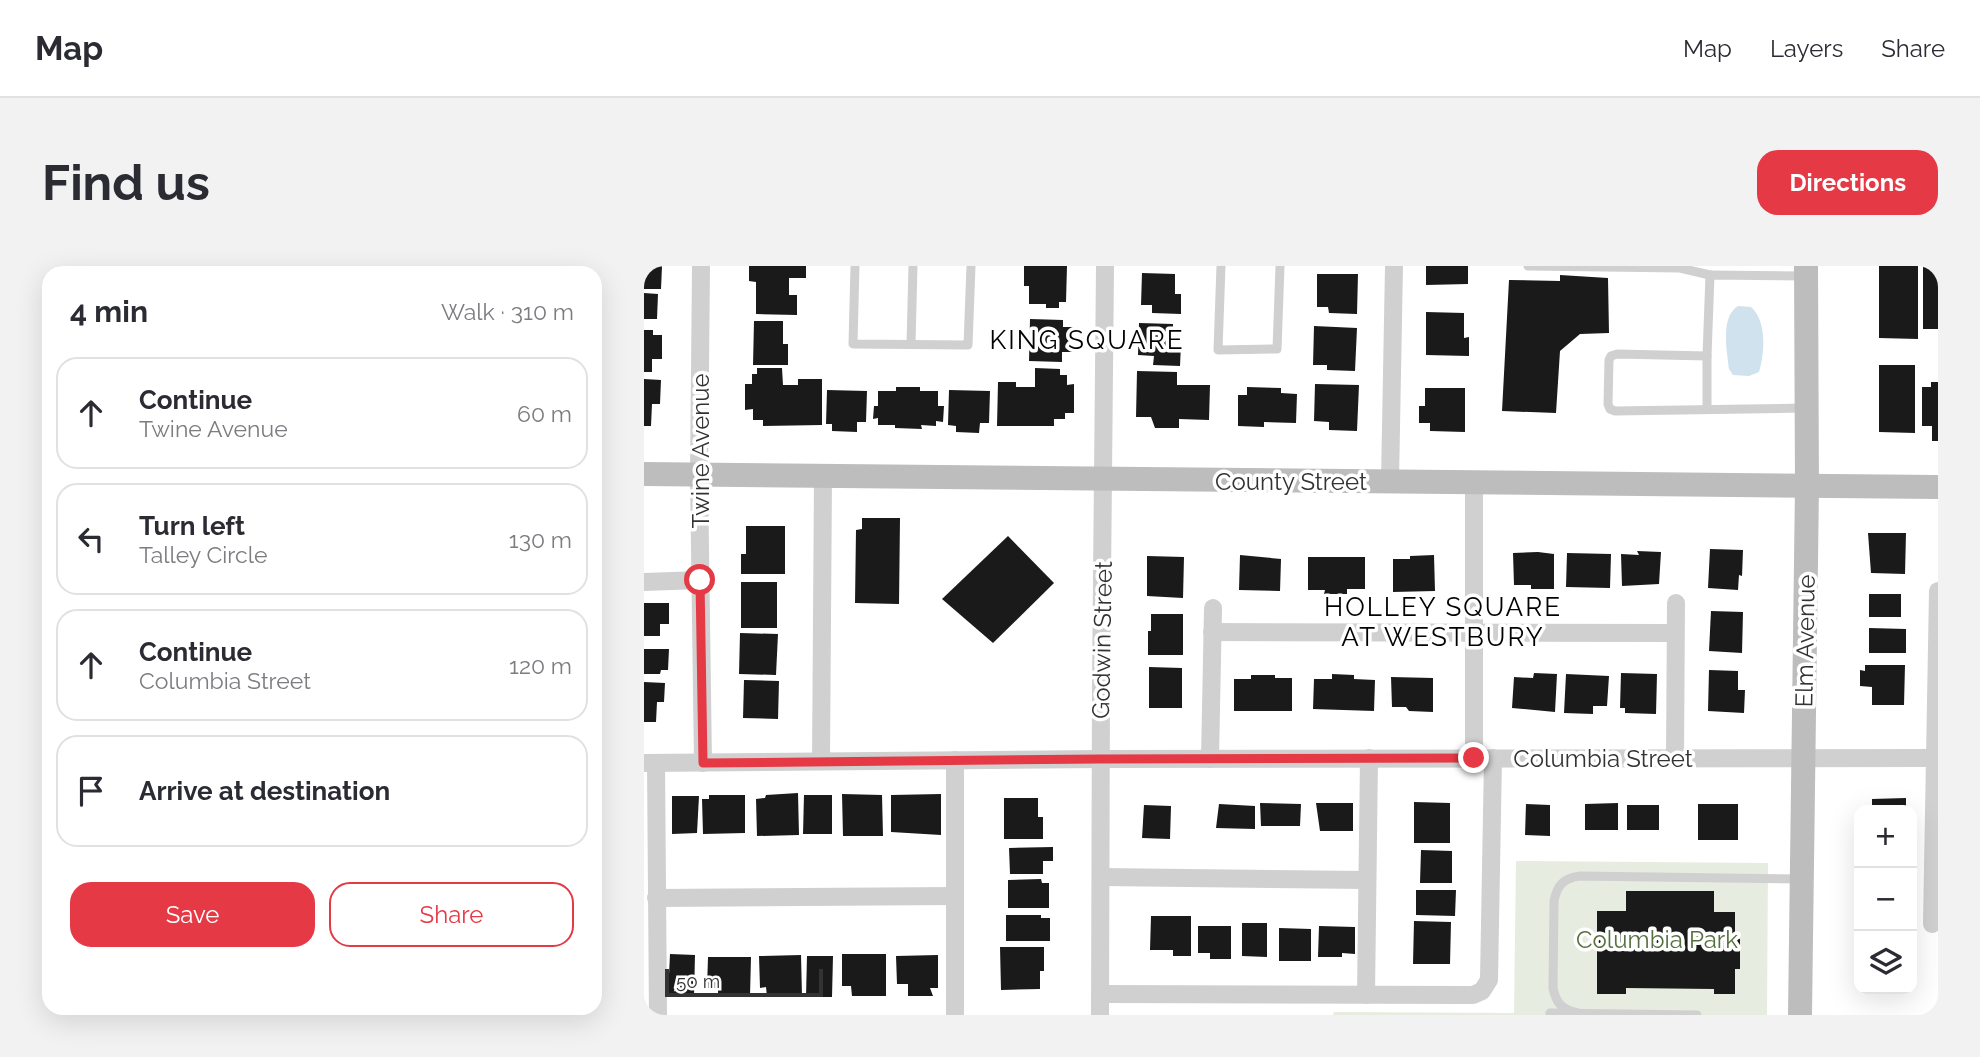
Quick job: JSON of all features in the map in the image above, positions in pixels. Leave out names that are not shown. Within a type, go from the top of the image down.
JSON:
[{"type":"street","name":"Twine Avenue","points":[[701,266],[699,476],[703,763]]},
{"type":"street","name":"Godwin Street","points":[[1100,1015],[1105,266]]},
{"type":"street","points":[[1390,481],[1394,266]]},
{"type":"street","name":"Elm Avenue","points":[[1800,1015],[1807,486],[1806,271]]},
{"type":"street","name":"County Street","points":[[644,474],[1938,487]]},
{"type":"street","points":[[821,761],[823,477]]},
{"type":"street","points":[[1100,994],[1473,995],[1482,991],[1489,980],[1483,758],[1474,631],[1474,482]]},
{"type":"street","points":[[644,582],[700,580]]},
{"type":"street","points":[[1932,924],[1935,888],[1938,591]]},
{"type":"street","points":[[1675,758],[1676,603]]},
{"type":"street","points":[[1210,759],[1213,608]]},
{"type":"street","points":[[1212,632],[1675,633]]},
{"type":"street","points":[[1366,995],[1369,758]]},
{"type":"street","name":"Columbia Street","points":[[650,763],[1100,759],[1936,758]]},
{"type":"street","points":[[955,760],[955,1015]]},
{"type":"street","points":[[650,763],[658,1015]]},
{"type":"street","points":[[1101,877],[1367,880]]},
{"type":"street","points":[[656,898],[955,896]]},
{"type":"lane","points":[[855,266],[853,344],[968,345],[971,266]]},
{"type":"lane","points":[[911,344],[913,266]]},
{"type":"lane","points":[[1220,266],[1219,350],[1277,349],[1280,266]]},
{"type":"lane","points":[[1528,266],[1680,268],[1710,275],[1806,271]]},
{"type":"lane","points":[[1707,409],[1710,275]]},
{"type":"lane","points":[[1707,356],[1611,356],[1608,404],[1610,410],[1807,408]]},
{"type":"lane","points":[[1697,1015],[1549,1014],[1553,988],[1554,901],[1556,891],[1562,883],[1570,877],[1580,876],[1802,879]]},
{"type":"lane","points":[[1553,988],[1560,1006],[1578,1013]]},
{"type":"green space","name":"Columbia Park","points":[[1516,861],[1768,863],[1767,1015],[1333,1015],[1334,1012],[1514,1013]]},
{"type":"water","points":[[1738,306],[1751,307],[1760,320],[1762,329],[1763,356],[1759,372],[1749,376],[1733,375],[1729,369],[1727,326],[1732,311]]},
{"type":"building","points":[[644,266],[662,266],[661,289],[644,289]]},
{"type":"building","points":[[749,266],[806,266],[806,278],[789,278],[789,295],[797,295],[797,315],[756,314],[756,282],[749,281]]},
{"type":"building","points":[[1024,266],[1067,266],[1066,302],[1059,302],[1059,308],[1046,308],[1046,304],[1029,304],[1029,286],[1024,286]]},
{"type":"building","points":[[1426,266],[1468,266],[1468,284],[1426,285]]},
{"type":"building","points":[[1879,266],[1918,266],[1918,339],[1879,338]]},
{"type":"building","points":[[1923,266],[1938,266],[1938,329],[1923,329]]},
{"type":"building","points":[[1142,273],[1175,274],[1175,294],[1181,294],[1181,314],[1152,313],[1152,305],[1141,305]]},
{"type":"building","points":[[1317,274],[1358,274],[1357,314],[1329,313],[1328,307],[1317,307]]},
{"type":"building","points":[[1560,275],[1608,278],[1609,333],[1580,334],[1560,351],[1556,413],[1502,411],[1509,280],[1560,281]]},
{"type":"building","points":[[644,293],[658,294],[657,319],[644,319]]},
{"type":"building","points":[[1426,312],[1464,313],[1464,338],[1469,337],[1469,356],[1426,355]]},
{"type":"building","points":[[1030,319],[1063,320],[1063,327],[1074,327],[1073,352],[1062,352],[1062,362],[1029,361]]},
{"type":"building","points":[[754,321],[783,321],[783,344],[788,344],[788,365],[753,365]]},
{"type":"building","points":[[1139,323],[1173,324],[1173,344],[1181,344],[1180,366],[1153,365],[1154,356],[1138,355]]},
{"type":"building","points":[[1314,326],[1357,328],[1355,371],[1327,370],[1327,365],[1313,365]]},
{"type":"building","points":[[644,330],[653,330],[653,335],[662,335],[662,359],[652,359],[652,372],[644,372]]},
{"type":"building","points":[[1879,365],[1915,365],[1915,433],[1879,432]]},
{"type":"building","points":[[757,368],[782,368],[783,385],[798,385],[798,379],[822,379],[822,425],[763,426],[763,420],[753,420],[753,409],[745,410],[745,384],[752,384],[752,374],[757,374]]},
{"type":"building","points":[[1035,368],[1060,369],[1060,375],[1067,375],[1067,385],[1074,384],[1074,413],[1065,413],[1065,419],[1054,419],[1054,426],[997,426],[998,382],[1016,382],[1016,387],[1035,387]]},
{"type":"building","points":[[1137,371],[1177,372],[1177,385],[1210,385],[1209,420],[1179,419],[1179,428],[1155,428],[1151,417],[1136,417]]},
{"type":"building","points":[[644,379],[661,380],[660,404],[652,404],[651,426],[644,426]]},
{"type":"building","points":[[1931,382],[1938,382],[1938,441],[1932,441],[1932,426],[1922,426],[1922,387],[1931,387]]},
{"type":"building","points":[[1315,384],[1359,385],[1357,431],[1329,430],[1329,422],[1314,421]]},
{"type":"building","points":[[896,387],[920,387],[920,391],[938,391],[938,406],[944,406],[943,422],[936,421],[936,426],[921,425],[922,429],[878,425],[878,418],[873,419],[874,406],[878,406],[878,391],[896,391]]},
{"type":"building","points":[[1247,387],[1281,388],[1281,393],[1297,394],[1296,423],[1264,422],[1264,427],[1238,426],[1238,395],[1247,395]]},
{"type":"building","points":[[1425,388],[1465,388],[1465,432],[1430,431],[1430,423],[1419,423],[1419,406],[1425,406]]},
{"type":"building","points":[[827,390],[867,391],[866,422],[857,422],[857,432],[832,431],[832,424],[826,424]]},
{"type":"building","points":[[949,390],[990,391],[989,423],[980,423],[979,433],[956,432],[956,426],[948,425]]},
{"type":"building","points":[[862,518],[900,518],[899,604],[855,603],[856,530],[862,529]]},
{"type":"building","points":[[746,526],[785,526],[785,574],[741,574],[741,554],[746,554]]},
{"type":"building","points":[[1868,533],[1906,533],[1905,574],[1871,573]]},
{"type":"building","points":[[1008,536],[1054,583],[993,643],[942,599]]},
{"type":"building","points":[[1710,549],[1743,550],[1742,576],[1739,575],[1738,590],[1708,588]]},
{"type":"building","points":[[1637,551],[1661,552],[1659,584],[1622,586],[1621,554],[1639,555]]},
{"type":"building","points":[[1513,553],[1554,554],[1554,589],[1531,589],[1531,585],[1514,585]]},
{"type":"building","points":[[1567,553],[1611,554],[1610,588],[1566,587]]},
{"type":"building","points":[[1240,555],[1281,559],[1280,591],[1239,590]]},
{"type":"building","points":[[1434,555],[1435,591],[1393,592],[1393,559]]},
{"type":"building","points":[[1147,556],[1184,557],[1183,598],[1147,596]]},
{"type":"building","points":[[1308,557],[1365,557],[1365,589],[1347,589],[1347,594],[1324,594],[1325,590],[1308,590]]},
{"type":"building","points":[[741,582],[777,582],[777,628],[741,628]]},
{"type":"building","points":[[1869,594],[1901,594],[1901,617],[1869,617]]},
{"type":"building","points":[[644,603],[669,603],[669,624],[660,624],[660,636],[644,636]]},
{"type":"building","points":[[1711,611],[1743,612],[1742,653],[1709,651]]},
{"type":"building","points":[[1151,614],[1183,614],[1183,655],[1148,655]]},
{"type":"building","points":[[1869,628],[1906,629],[1906,653],[1869,653]]},
{"type":"building","points":[[740,633],[778,634],[776,675],[739,674]]},
{"type":"building","points":[[644,649],[669,649],[668,670],[661,670],[660,674],[644,674]]},
{"type":"building","points":[[1865,665],[1905,665],[1904,705],[1872,705],[1872,687],[1860,686],[1860,670],[1865,671]]},
{"type":"building","points":[[1149,667],[1182,668],[1182,708],[1149,708]]},
{"type":"building","points":[[1709,670],[1738,671],[1738,690],[1745,690],[1744,713],[1708,711]]},
{"type":"building","points":[[1534,673],[1557,674],[1555,712],[1512,708],[1514,677],[1533,678]]},
{"type":"building","points":[[1621,673],[1657,674],[1656,714],[1625,713],[1625,708],[1620,708]]},
{"type":"building","points":[[1332,674],[1375,680],[1374,711],[1313,709],[1314,679],[1332,679]]},
{"type":"building","points":[[1566,674],[1609,676],[1607,706],[1593,706],[1593,714],[1564,713]]},
{"type":"building","points":[[1251,675],[1292,678],[1292,711],[1234,711],[1234,679],[1251,679]]},
{"type":"building","points":[[1391,677],[1433,678],[1433,712],[1392,707]]},
{"type":"building","points":[[744,680],[779,681],[778,719],[743,718]]},
{"type":"building","points":[[644,682],[665,683],[664,702],[657,702],[656,722],[644,722]]},
{"type":"building","points":[[798,793],[799,835],[757,836],[756,799],[765,798],[766,795]]},
{"type":"building","points":[[842,794],[882,795],[883,836],[843,836]]},
{"type":"building","points":[[941,794],[941,835],[891,832],[891,795]]},
{"type":"building","points":[[709,795],[745,795],[745,833],[703,834],[702,799],[709,799]]},
{"type":"building","points":[[804,795],[832,795],[832,834],[803,834]]},
{"type":"building","points":[[672,796],[699,796],[697,833],[672,834]]},
{"type":"building","points":[[1004,798],[1038,798],[1038,817],[1043,817],[1043,839],[1004,839]]},
{"type":"building","points":[[1906,798],[1906,805],[1872,805],[1872,799]]},
{"type":"building","points":[[1414,802],[1450,803],[1450,843],[1414,843]]},
{"type":"building","points":[[1260,803],[1301,804],[1300,826],[1261,826]]},
{"type":"building","points":[[1316,803],[1353,803],[1353,831],[1320,831]]},
{"type":"building","points":[[1618,803],[1618,830],[1585,830],[1585,804]]},
{"type":"building","points":[[1219,804],[1255,806],[1255,829],[1216,828]]},
{"type":"building","points":[[1526,804],[1550,805],[1550,836],[1525,835]]},
{"type":"building","points":[[1698,804],[1738,804],[1738,840],[1698,840]]},
{"type":"building","points":[[1144,805],[1171,806],[1170,839],[1142,838]]},
{"type":"building","points":[[1627,805],[1659,805],[1659,830],[1627,830]]},
{"type":"building","points":[[1053,847],[1053,861],[1043,861],[1043,874],[1010,874],[1009,848]]},
{"type":"building","points":[[1421,850],[1452,851],[1452,883],[1420,883]]},
{"type":"building","points":[[1041,879],[1042,883],[1049,883],[1049,908],[1008,908],[1008,880]]},
{"type":"building","points":[[1416,890],[1456,890],[1455,916],[1416,915]]},
{"type":"building","points":[[1626,891],[1714,891],[1714,912],[1735,912],[1735,938],[1740,939],[1740,969],[1735,969],[1735,994],[1714,994],[1714,989],[1626,988],[1626,994],[1597,994],[1597,911],[1626,911]]},
{"type":"building","points":[[1006,915],[1041,915],[1041,918],[1050,918],[1050,941],[1006,941]]},
{"type":"building","points":[[1151,916],[1191,916],[1191,956],[1173,956],[1173,950],[1150,950]]},
{"type":"building","points":[[1414,921],[1451,922],[1450,964],[1413,964]]},
{"type":"building","points":[[1242,923],[1267,923],[1267,957],[1242,956]]},
{"type":"building","points":[[1198,926],[1231,926],[1231,959],[1210,959],[1210,953],[1198,953]]},
{"type":"building","points":[[1319,926],[1355,927],[1355,954],[1318,957]]},
{"type":"building","points":[[1279,928],[1311,929],[1311,961],[1279,961]]},
{"type":"building","points":[[1000,947],[1044,947],[1044,971],[1040,971],[1040,989],[1001,990]]},
{"type":"building","points":[[670,954],[695,955],[694,996],[668,995]]},
{"type":"building","points":[[842,954],[886,954],[886,996],[852,996],[851,986],[842,986]]},
{"type":"building","points":[[801,955],[802,996],[767,997],[766,987],[760,988],[759,956]]},
{"type":"building","points":[[938,955],[938,988],[930,988],[933,996],[908,996],[908,984],[897,984],[896,956]]},
{"type":"building","points":[[807,956],[833,956],[832,997],[806,997]]},
{"type":"building","points":[[708,957],[751,957],[750,996],[718,996],[718,988],[707,988]]},
{"type":"district","name":"KING SQUARE","points":[[1087,340]]},
{"type":"district","name":"HOLLEY SQUARE AT WESTBURY","points":[[1443,622]]},
{"type":"route","points":[[700,580],[703,763],[1474,758]]}]
